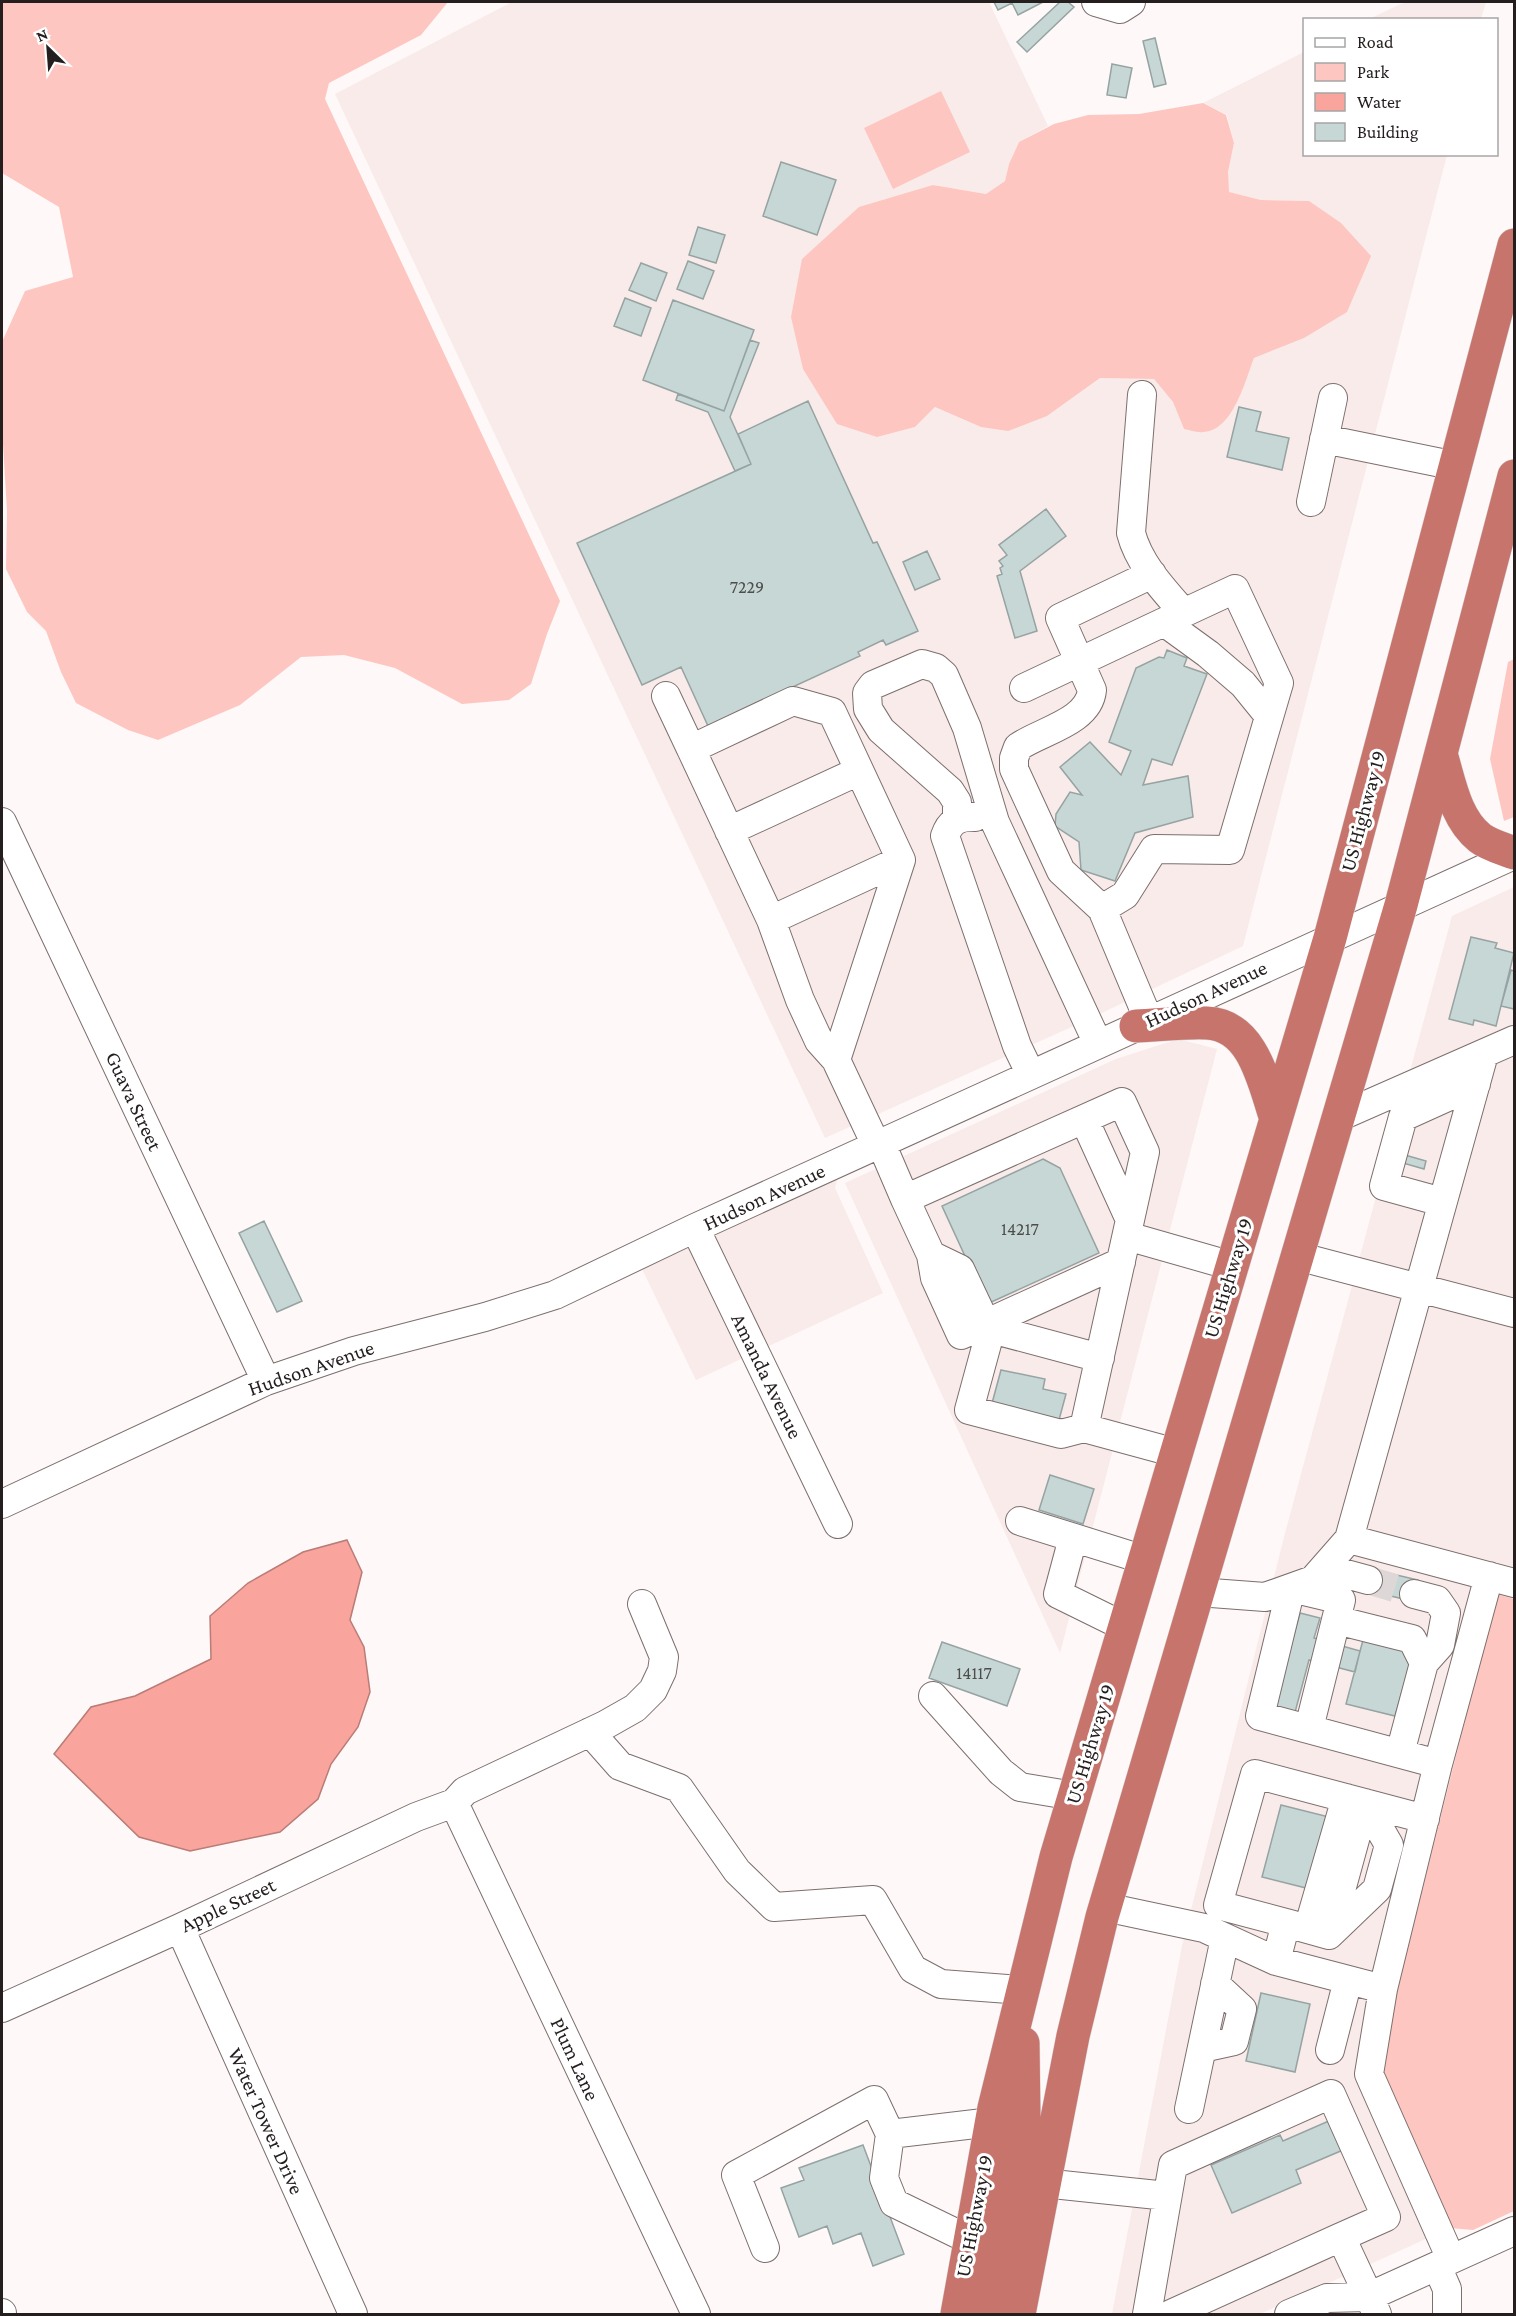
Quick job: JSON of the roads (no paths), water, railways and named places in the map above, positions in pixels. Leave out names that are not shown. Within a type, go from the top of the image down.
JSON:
[{"type":"highway","name":"US Highway 19","points":[[957,2314],[992,2122],[1022,1990],[1074,1796],[1330,938],[1515,245]]},
{"type":"highway","points":[[1019,2314],[1073,2036],[1105,1907],[1401,905],[1441,754],[1509,520],[1515,476]]},
{"type":"highway","points":[[1441,754],[1456,803],[1467,825],[1482,839],[1515,854]]},
{"type":"highway","points":[[1143,1023],[1209,1023],[1233,1032],[1247,1045],[1260,1070],[1276,1119]]},
{"type":"highway","points":[[990,2314],[1024,2119],[1022,1990]]},
{"type":"street","points":[[1096,2],[1120,9],[1131,2]]},
{"type":"street","points":[[1142,395],[1131,533],[1134,546],[1152,574],[1174,618],[1208,654],[1243,684],[1269,716]]},
{"type":"street","points":[[1311,502],[1333,398]]},
{"type":"street","points":[[1324,439],[1456,466]]},
{"type":"street","points":[[1143,1023],[1102,909],[1061,871],[1014,769],[1014,758],[1018,747],[1082,712],[1092,698],[1092,690],[1081,662],[1060,618],[1152,574]]},
{"type":"street","points":[[1024,688],[1235,589],[1279,682],[1230,850],[1154,849],[1125,895],[1102,909]]},
{"type":"street","points":[[957,819],[957,801],[950,791],[881,730],[868,709],[867,693],[873,685],[922,664],[936,668],[945,675],[967,728],[995,822],[1098,1044]]},
{"type":"street","points":[[666,696],[771,920],[819,1041],[836,1059],[932,1255],[935,1278],[961,1335],[986,1326],[1126,1240],[1232,1266]]},
{"type":"street","points":[[691,749],[793,701],[832,712],[901,860],[836,1059]]},
{"type":"street","points":[[729,831],[859,771]]},
{"type":"street","points":[[995,822],[981,818],[957,819],[949,825],[945,836],[1017,1046],[1031,1075]]},
{"type":"street","name":"Guava Street","points":[[2,822],[266,1381]]},
{"type":"street","name":"Hudson Avenue","points":[[2,1503],[266,1381],[354,1351],[485,1317],[555,1295],[695,1228],[1515,854]]},
{"type":"street","points":[[771,920],[901,860]]},
{"type":"street","points":[[1339,1117],[1485,1054],[1514,1037]]},
{"type":"street","points":[[1198,1592],[1265,1597],[1291,1588],[1313,1580],[1349,1539],[1485,1054]]},
{"type":"street","points":[[1442,1202],[1384,1186],[1403,1117],[1476,1084]]},
{"type":"street","points":[[905,1199],[1122,1102],[1145,1152],[1084,1428]]},
{"type":"street","points":[[1084,1119],[1126,1240]]},
{"type":"street","name":"Amanda Avenue","points":[[695,1228],[838,1524]]},
{"type":"street","points":[[1297,1256],[1515,1313]]},
{"type":"street","points":[[986,1326],[1100,1358]]},
{"type":"street","points":[[986,1326],[969,1410],[1061,1434],[1084,1428],[1176,1453]]},
{"type":"street","points":[[1020,1521],[1144,1560]]},
{"type":"street","points":[[1073,1538],[1058,1594],[1125,1627]]},
{"type":"street","points":[[1349,1539],[1502,1579],[1438,1764],[1383,1989],[1369,2074],[1444,2262],[1449,2311],[1447,2314]]},
{"type":"street","points":[[1324,1568],[1368,1580]]},
{"type":"street","points":[[1291,1588],[1341,1600],[1309,1728]]},
{"type":"street","points":[[1291,1588],[1260,1716],[1438,1764]]},
{"type":"street","points":[[1400,1753],[1424,1663],[1440,1645],[1446,1612],[1437,1600],[1414,1594]]},
{"type":"street","name":"Apple Street","points":[[2,2008],[180,1928],[416,1817],[454,1803],[465,1791],[590,1732],[635,1708],[653,1690],[662,1671],[664,1657],[642,1604]]},
{"type":"street","points":[[1336,1620],[1412,1639],[1424,1663]]},
{"type":"street","points":[[933,1696],[1001,1772],[1020,1787],[1074,1796]]},
{"type":"street","points":[[590,1732],[620,1766],[680,1788],[737,1871],[774,1907],[873,1900],[913,1970],[941,1984],[1022,1990]]},
{"type":"street","points":[[1324,1924],[1218,1905],[1256,1774],[1363,1809],[1425,1819]]},
{"type":"street","name":"Plum Lane","points":[[454,1803],[696,2314]]},
{"type":"street","points":[[1324,1924],[1363,1809]]},
{"type":"street","points":[[1276,1961],[1324,1924],[1377,1888],[1389,1845],[1363,1809]]},
{"type":"street","points":[[1105,1907],[1204,1928],[1276,1961],[1383,1989]]},
{"type":"street","name":"Water Tower Drive","points":[[180,1928],[353,2314]]},
{"type":"street","points":[[1189,2109],[1225,1938]]},
{"type":"street","points":[[1330,2050],[1348,1980]]},
{"type":"street","points":[[1147,2314],[1173,2164],[1331,2094],[1386,2217],[1171,2314]]},
{"type":"street","points":[[765,2248],[736,2175],[874,2100],[890,2134],[884,2178],[894,2203],[970,2240]]},
{"type":"street","points":[[890,2134],[992,2122]]},
{"type":"street","points":[[1043,2182],[1167,2196]]},
{"type":"street","points":[[1289,2314],[1327,2298],[1367,2309],[1444,2262],[1515,2231]]},
{"type":"street","points":[[1341,2237],[1367,2309]]},
{"type":"water","points":[[347,1540],[362,1572],[350,1620],[364,1647],[370,1692],[358,1727],[331,1764],[318,1799],[280,1832],[190,1851],[139,1837],[54,1754],[91,1707],[135,1696],[211,1659],[210,1616],[248,1583],[303,1552]]},
{"type":"tunnel","points":[[1368,1580],[1414,1594]]}]
